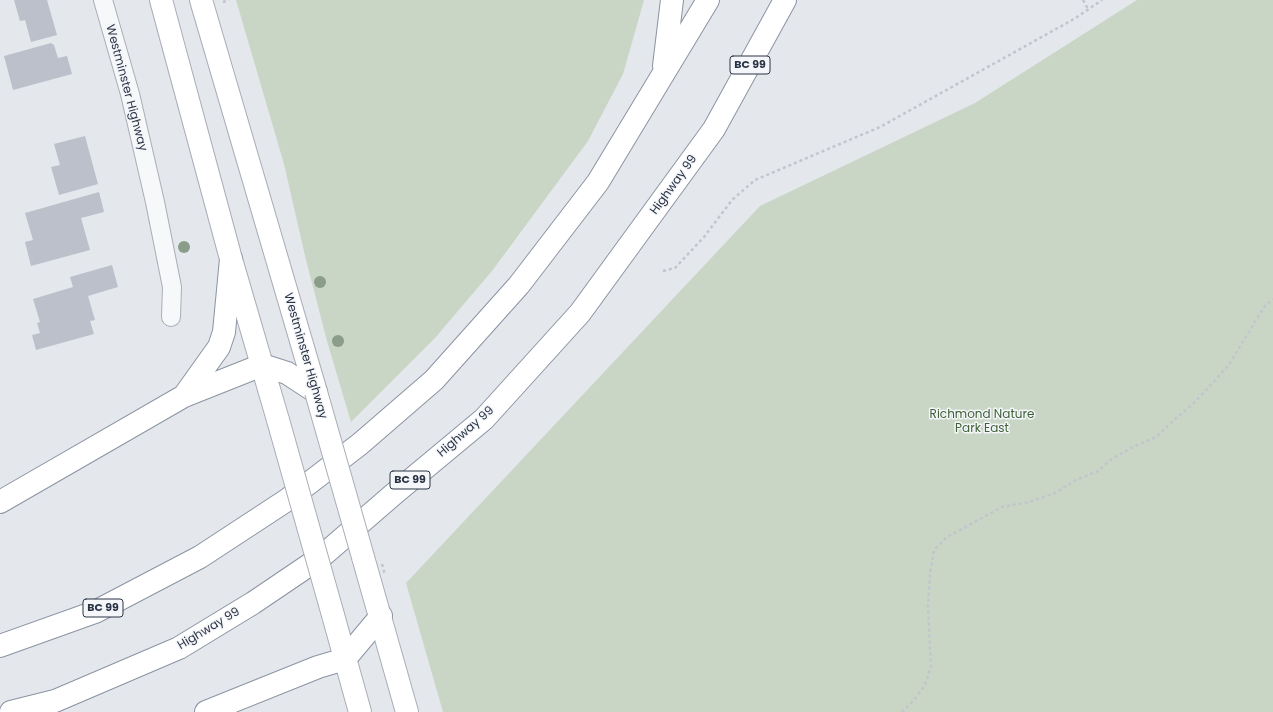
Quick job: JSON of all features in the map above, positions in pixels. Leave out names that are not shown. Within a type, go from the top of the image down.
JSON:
[{"type":"main road","points":[[161,0],[231,259],[360,712]]},
{"type":"main road","name":"Westminster Highway","points":[[201,0],[316,392],[407,712]]},
{"type":"main road","points":[[663,73],[672,0]]},
{"type":"main road","name":"BC 99","points":[[0,646],[95,612],[200,557],[287,500],[360,444],[434,380],[520,285],[598,182],[708,0]]},
{"type":"main road","name":"Highway 99","points":[[11,712],[55,700],[179,648],[253,603],[321,556],[484,419],[580,313],[714,129],[785,0]]},
{"type":"main road","points":[[714,129],[798,0]]},
{"type":"main road","points":[[184,396],[219,347],[224,332],[231,259]]},
{"type":"main road","points":[[0,502],[184,396],[262,365],[287,373],[316,392]]},
{"type":"main road","points":[[206,712],[318,667],[344,659],[380,616]]},
{"type":"street","name":"Westminster Highway","points":[[103,0],[130,94],[155,202],[172,287],[171,317]]},
{"type":"path","points":[[1084,0],[1088,9]]},
{"type":"path","points":[[663,270],[675,268],[704,237],[732,200],[755,180],[880,127],[1074,19],[1102,0]]},
{"type":"path","points":[[902,712],[913,701],[925,685],[931,667],[928,607],[930,574],[934,550],[947,537],[1002,507],[1029,502],[1055,493],[1076,480],[1098,471],[1113,458],[1156,437],[1195,402],[1228,366],[1264,307],[1273,300]]},
{"type":"green space","points":[[236,0],[644,0],[623,74],[588,141],[492,271],[435,338],[351,422],[327,341],[306,260],[284,164]]},
{"type":"green space","name":"Richmond Nature Park East","points":[[1137,0],[1273,0],[1273,712],[443,712],[406,583],[760,206],[975,103]]},
{"type":"building","points":[[14,0],[47,0],[57,35],[31,42],[25,20],[20,21]]},
{"type":"building","points":[[51,43],[54,45],[58,58],[67,56],[72,74],[13,90],[4,56]]},
{"type":"building","points":[[85,136],[98,184],[59,195],[51,167],[60,165],[54,144]]},
{"type":"building","points":[[99,192],[104,212],[81,218],[90,250],[31,266],[25,242],[33,240],[25,213]]},
{"type":"building","points":[[112,265],[118,287],[88,296],[95,320],[90,321],[94,334],[36,350],[32,335],[40,333],[37,323],[40,322],[33,299],[73,287],[70,277]]}]
